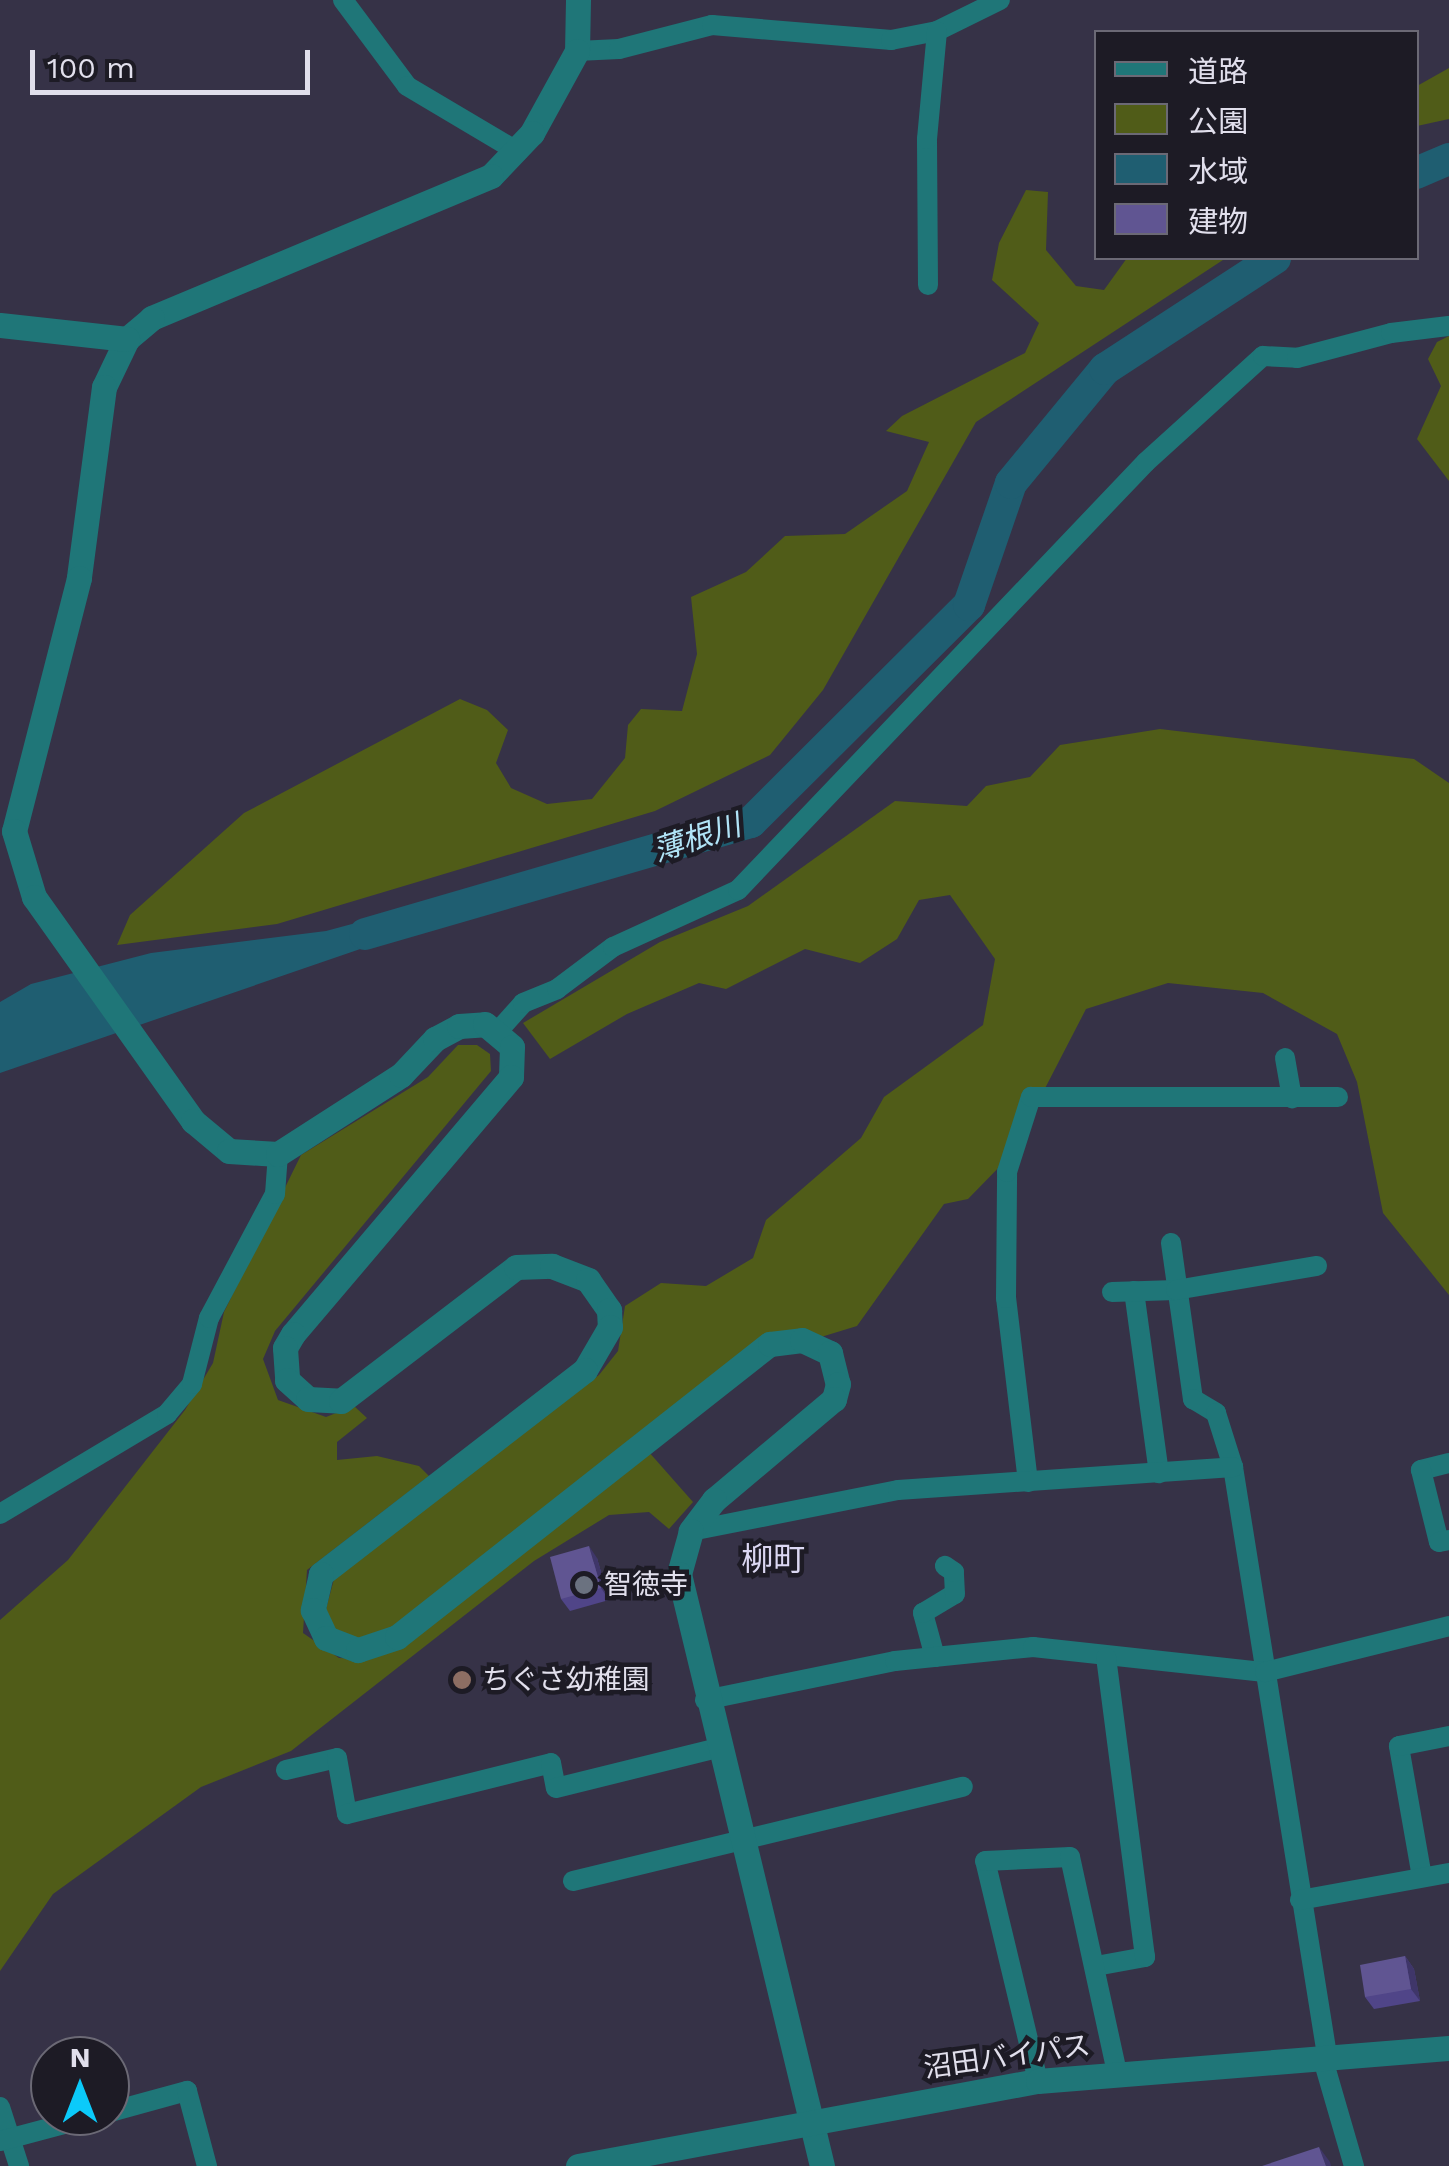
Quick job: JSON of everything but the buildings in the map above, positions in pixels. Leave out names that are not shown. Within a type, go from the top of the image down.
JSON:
[{"type":"street","points":[[343,0],[408,86],[518,152]]},
{"type":"street","points":[[578,0],[577,51],[518,152],[491,176],[152,318],[128,339],[104,387],[78,578],[7,831],[34,897],[203,1134],[244,1156],[278,1154],[412,1067],[447,1032],[473,1024],[498,1030],[512,1047],[511,1078],[293,1334],[285,1348],[287,1380],[308,1400],[340,1401],[516,1267],[552,1266],[588,1280],[609,1310],[610,1327],[585,1370],[321,1574],[314,1592],[318,1628],[342,1648],[358,1650],[397,1636],[770,1344],[802,1340],[830,1353],[838,1384],[834,1400],[744,1470],[691,1531],[679,1574],[705,1700],[822,2166]]},
{"type":"street","points":[[577,51],[619,49],[712,25],[892,40],[937,31],[1000,0]]},
{"type":"street","points":[[928,285],[927,140],[937,31]]},
{"type":"street","points":[[0,325],[128,339]]},
{"type":"street","points":[[498,1030],[523,1003],[557,989],[613,946],[738,890],[1146,462],[1263,356],[1297,358],[1390,333],[1449,326]]},
{"type":"street","points":[[1284,1058],[1292,1098]]},
{"type":"street","points":[[1028,1482],[1006,1298],[1007,1172],[1031,1097],[1338,1097]]},
{"type":"street","points":[[0,1514],[167,1414],[192,1384],[208,1318],[275,1194],[278,1154]]},
{"type":"street","points":[[1172,1243],[1193,1400],[1216,1414],[1232,1467],[1324,2055],[1354,2166]]},
{"type":"street","points":[[1112,1292],[1176,1290],[1318,1266]]},
{"type":"street","points":[[1134,1291],[1160,1473]]},
{"type":"street","points":[[1449,1463],[1421,1470],[1439,1542],[1449,1540]]},
{"type":"street","points":[[691,1531],[898,1490],[1232,1467]]},
{"type":"street","points":[[934,1657],[923,1613],[954,1594],[954,1572],[945,1566]]},
{"type":"street","points":[[705,1700],[934,1657],[1033,1647],[1106,1658],[1265,1672],[1449,1626]]},
{"type":"street","points":[[1096,1966],[1145,1957],[1106,1658]]},
{"type":"street","points":[[1422,1878],[1398,1746],[1449,1736]]},
{"type":"street","points":[[286,1770],[337,1758],[347,1814],[551,1764],[556,1788],[718,1748]]},
{"type":"street","points":[[573,1881],[963,1787]]},
{"type":"street","points":[[1038,2081],[985,1861],[1070,1857],[1117,2072]]},
{"type":"street","points":[[1300,1900],[1449,1874]]},
{"type":"street","name":"沼田バイパス","points":[[578,2166],[812,2118],[1038,2081],[1324,2055],[1449,2048]]},
{"type":"street","points":[[130,2106],[186,2091],[207,2166]]},
{"type":"street","points":[[0,2108],[5,2140],[20,2166]]},
{"type":"street","points":[[5,2140],[30,2133]]},
{"type":"green space","points":[[1449,68],[1449,119],[1419,126],[1419,85]]},
{"type":"green space","points":[[1026,190],[1048,192],[1046,250],[1076,286],[1104,290],[1126,260],[1223,260],[976,422],[823,690],[770,755],[655,811],[277,924],[117,945],[130,915],[244,813],[460,699],[487,710],[508,730],[496,763],[511,788],[547,804],[592,799],[625,758],[628,725],[641,709],[682,711],[697,654],[691,597],[746,572],[785,536],[845,534],[907,491],[929,442],[886,431],[902,416],[1025,353],[1039,323],[992,280],[999,243]]},
{"type":"green space","points":[[1449,336],[1449,481],[1417,439],[1441,386],[1428,359],[1437,342]]},
{"type":"green space","points":[[1160,729],[1414,759],[1449,783],[1449,1295],[1383,1213],[1357,1082],[1337,1034],[1263,993],[1168,983],[1086,1009],[1010,1156],[968,1199],[944,1204],[857,1326],[821,1337],[805,1332],[393,1629],[360,1639],[336,1632],[326,1609],[334,1579],[599,1375],[618,1351],[625,1306],[661,1283],[706,1286],[753,1258],[766,1220],[861,1138],[884,1097],[983,1025],[995,959],[950,895],[919,900],[897,939],[860,963],[805,949],[726,989],[699,983],[627,1014],[550,1059],[523,1023],[660,942],[748,906],[895,801],[967,806],[986,786],[1030,777],[1060,745]]},
{"type":"green space","points":[[458,1045],[477,1045],[490,1054],[491,1071],[275,1331],[263,1359],[278,1400],[326,1417],[354,1406],[367,1418],[337,1442],[337,1460],[377,1456],[419,1466],[429,1476],[307,1570],[303,1633],[339,1658],[364,1659],[648,1451],[693,1502],[669,1529],[649,1512],[609,1515],[534,1561],[291,1751],[201,1787],[53,1894],[0,1971],[0,1620],[68,1560],[185,1410],[213,1363],[224,1312],[301,1155],[428,1077]]},
{"type":"water","points":[[415,907],[404,934],[0,1073],[0,1002],[31,984],[151,953],[326,931]]},
{"type":"waterway","name":"薄根川","points":[[1419,172],[1449,159]]},
{"type":"waterway","name":"薄根川","points":[[365,934],[751,822],[969,605],[1011,483],[1105,369],[1272,260]]},
{"type":"place","name":"智徳寺","points":[[584,1585]]},
{"type":"place","name":"ちぐさ幼稚園","points":[[462,1680]]},
{"type":"district","name":"柳町","points":[[773,1559]]}]
